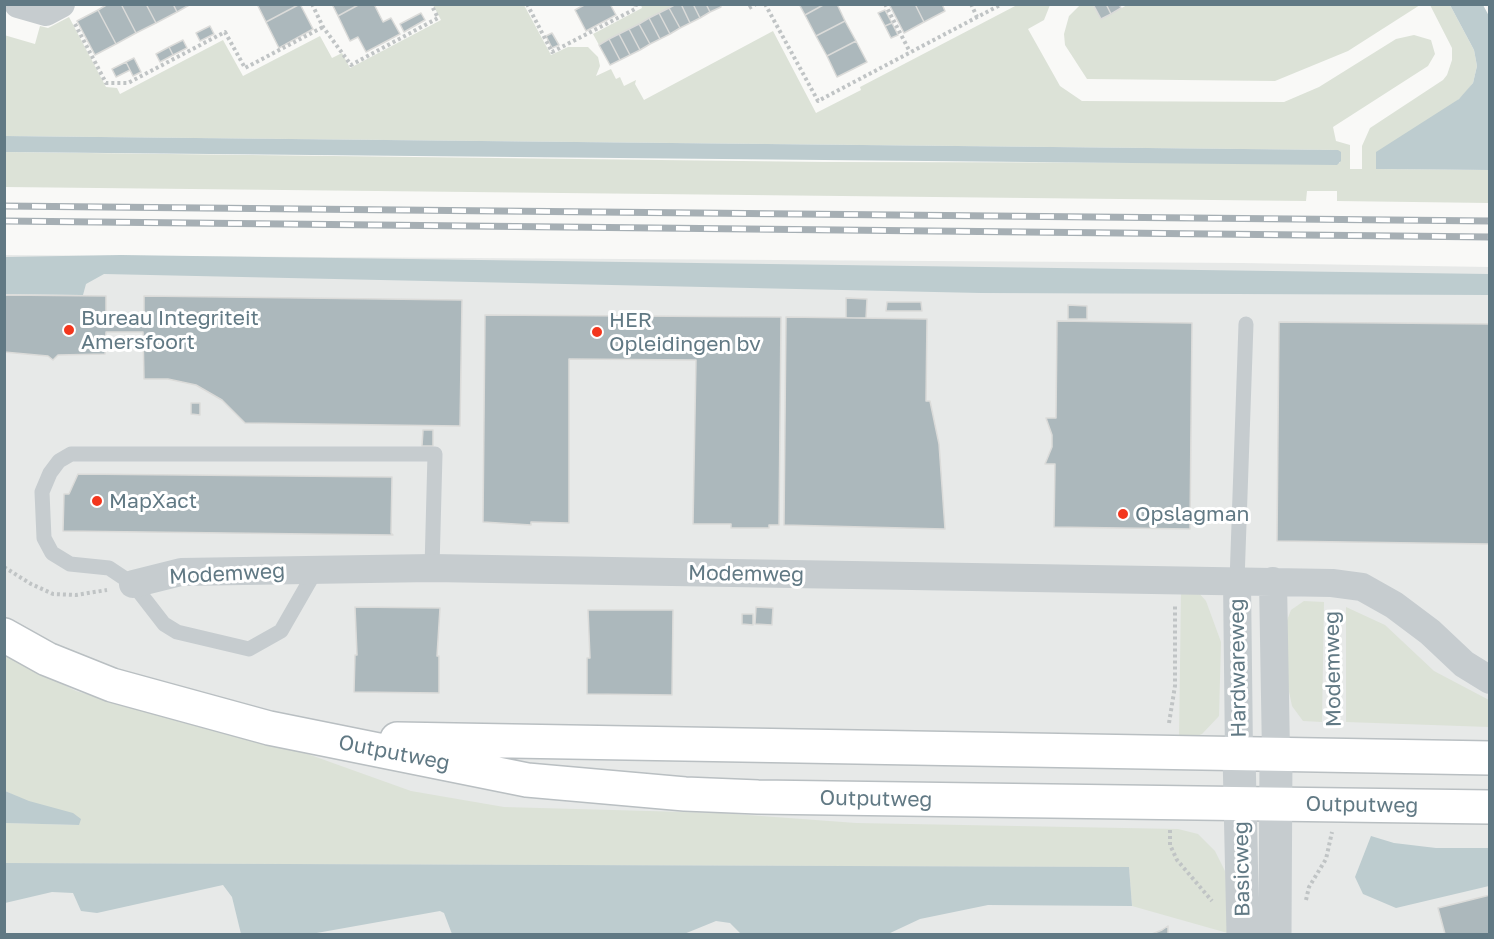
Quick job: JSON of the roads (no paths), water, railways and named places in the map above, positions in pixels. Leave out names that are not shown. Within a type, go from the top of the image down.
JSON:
[{"type":"main road","name":"Outputweg","points":[[4,635],[47,659],[112,685],[269,728],[527,780],[685,794],[841,799],[1490,807]]},
{"type":"main road","name":"Outputweg","points":[[269,728],[371,738],[1490,758]]},
{"type":"street","points":[[18,4],[46,12],[66,9]]},
{"type":"street","name":"Modemweg","points":[[133,584],[181,572],[432,568],[1237,581]]},
{"type":"street","name":"Hardwareweg","points":[[1239,754],[1237,581],[1332,583],[1362,587],[1394,605],[1430,632],[1464,664],[1490,680]]},
{"type":"street","name":"Hardwareweg","points":[[1273,581],[1276,754]]},
{"type":"street","name":"Basicweg","points":[[1239,754],[1243,934]]},
{"type":"street","name":"Basicweg","points":[[1275,934],[1276,754]]},
{"type":"lane","points":[[1237,581],[1246,324]]},
{"type":"lane","points":[[133,584],[109,568],[70,564],[52,553],[44,538],[42,492],[50,473],[59,461],[71,454],[435,454],[432,568]]},
{"type":"lane","name":"Modemweg","points":[[133,584],[164,624],[177,632],[249,649],[281,631],[316,570]]},
{"type":"railway","points":[[4,206],[1490,221]]},
{"type":"railway","points":[[4,221],[1490,237]]},
{"type":"place","name":"Bureau Integriteit Amersfoort","points":[[69,330]]},
{"type":"place","name":"HER Opleidingen bv","points":[[597,332]]},
{"type":"place","name":"MapXact","points":[[97,501]]},
{"type":"place","name":"Opslagman","points":[[1123,514]]}]
